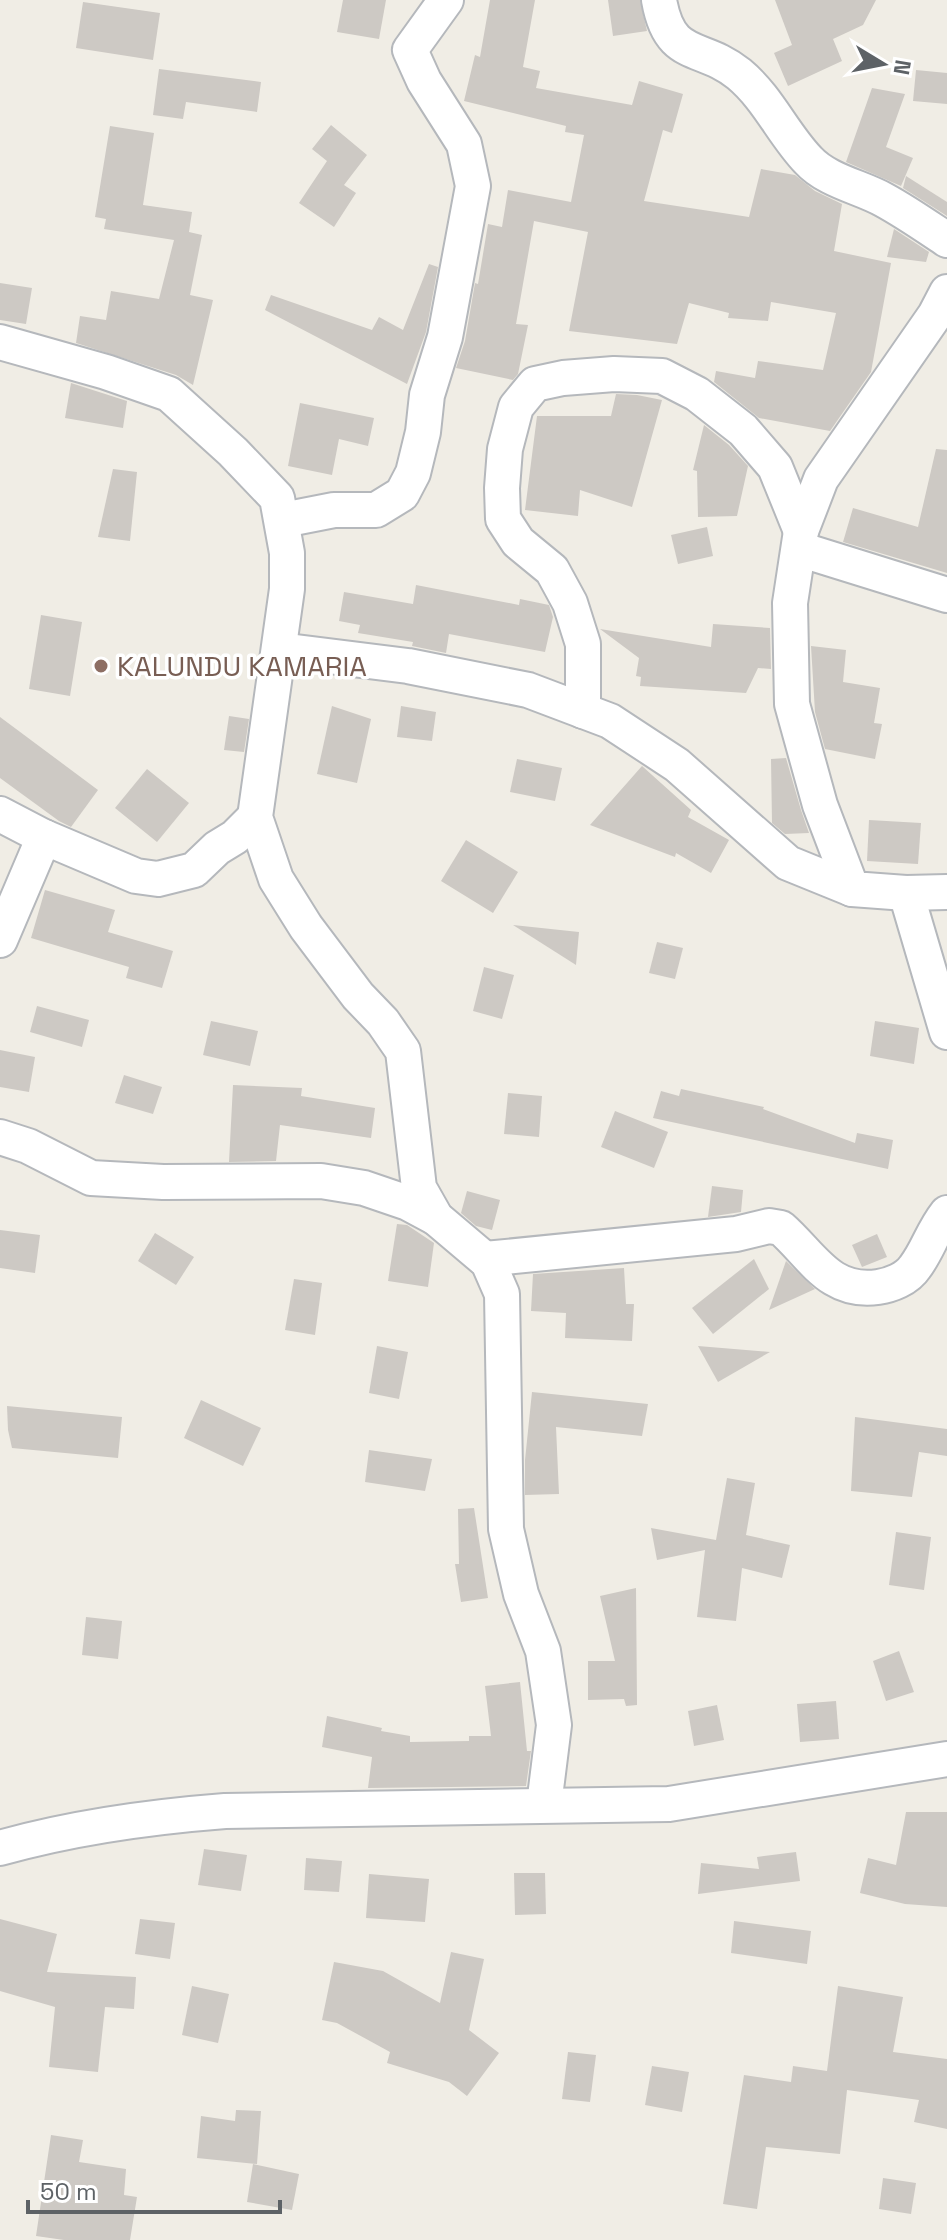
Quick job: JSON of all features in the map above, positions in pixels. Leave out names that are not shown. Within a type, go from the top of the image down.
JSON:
[{"type":"street","points":[[283,520],[334,510],[376,510],[402,494],[413,473],[423,432],[427,395],[448,324],[473,186],[464,144],[424,81],[410,50],[446,0]]},
{"type":"street","points":[[659,0],[663,20],[676,42],[730,67],[741,76],[760,95],[809,162],[883,200],[947,240]]},
{"type":"street","points":[[852,889],[820,805],[792,704],[790,603],[800,540],[821,479],[935,315],[947,292]]},
{"type":"street","points":[[0,342],[106,372],[169,394],[233,452],[277,498],[287,553],[287,589],[255,817],[276,879],[306,927],[403,1051],[419,1188],[436,1218]]},
{"type":"street","points":[[583,711],[583,644],[570,603],[552,570],[518,542],[503,519],[505,449],[516,407],[535,384],[563,378],[614,374],[662,376],[697,394],[743,430],[775,467],[800,540]]},
{"type":"street","points":[[800,540],[947,595]]},
{"type":"street","points":[[280,650],[408,666],[528,690],[610,721],[677,765],[788,863],[852,889],[947,892]]},
{"type":"street","points":[[0,814],[44,837],[136,876],[158,879],[194,870],[255,817]]},
{"type":"street","points":[[0,940],[44,837]]},
{"type":"street","points":[[906,893],[947,1032]]},
{"type":"street","points":[[0,1137],[28,1146],[91,1178],[163,1182],[321,1181],[364,1188],[408,1203],[436,1218],[485,1259],[502,1294],[506,1529],[521,1594],[543,1651],[554,1725],[544,1805]]},
{"type":"street","points":[[485,1259],[736,1234],[769,1226],[781,1228],[835,1281],[865,1289],[893,1285],[915,1269],[933,1231],[947,1213]]},
{"type":"street","points":[[0,1848],[87,1827],[159,1816],[225,1811],[669,1804],[947,1759]]},
{"type":"building","points":[[343,0],[386,0],[379,39],[337,32]]},
{"type":"building","points":[[490,0],[535,0],[523,67],[540,71],[536,88],[632,105],[639,81],[683,94],[672,133],[663,130],[644,201],[749,217],[761,169],[795,175],[815,191],[842,204],[834,251],[891,263],[871,372],[830,431],[759,418],[714,382],[716,371],[755,378],[758,361],[823,370],[836,313],[771,302],[768,321],[728,318],[729,313],[689,303],[677,344],[569,331],[588,232],[534,221],[516,324],[528,325],[518,374],[513,380],[456,368],[465,341],[475,283],[478,284],[488,224],[502,227],[508,190],[571,202],[584,135],[565,132],[566,126],[464,101],[475,55],[480,57]]},
{"type":"building","points":[[608,0],[640,0],[647,31],[613,36]]},
{"type":"building","points":[[775,0],[876,0],[863,25],[833,39],[842,61],[788,86],[774,53],[792,45]]},
{"type":"building","points":[[83,2],[160,13],[153,60],[76,48]]},
{"type":"building","points":[[159,69],[261,82],[257,112],[186,102],[183,119],[153,115]]},
{"type":"building","points":[[916,70],[947,73],[947,104],[913,101]]},
{"type":"building","points":[[872,88],[905,94],[886,147],[913,158],[901,186],[846,162]]},
{"type":"building","points":[[331,125],[367,155],[344,185],[356,193],[334,227],[299,203],[327,161],[312,149]]},
{"type":"building","points":[[110,126],[154,133],[143,205],[192,212],[189,232],[202,235],[190,295],[213,300],[193,385],[176,375],[76,343],[80,316],[106,320],[111,291],[159,299],[174,240],[104,229],[106,219],[95,217]]},
{"type":"building","points":[[906,176],[947,202],[947,216],[903,188]]},
{"type":"building","points":[[894,229],[929,252],[926,262],[887,257]]},
{"type":"building","points":[[429,264],[438,267],[426,332],[407,384],[265,310],[271,295],[372,330],[379,317],[403,330]]},
{"type":"building","points":[[0,283],[32,288],[26,324],[0,320]]},
{"type":"building","points":[[71,383],[127,401],[123,428],[65,418]]},
{"type":"building","points":[[616,394],[662,400],[632,507],[580,490],[578,516],[525,510],[537,416],[611,416]]},
{"type":"building","points":[[300,403],[374,418],[368,446],[339,439],[332,475],[288,466]]},
{"type":"building","points":[[704,425],[729,445],[748,466],[737,516],[698,517],[697,471],[693,470]]},
{"type":"building","points":[[936,449],[947,450],[947,573],[843,542],[853,508],[918,527]]},
{"type":"building","points":[[113,469],[137,472],[130,541],[98,537]]},
{"type":"building","points":[[707,527],[713,556],[678,564],[671,535]]},
{"type":"building","points":[[416,585],[519,605],[520,599],[549,605],[553,617],[545,652],[449,634],[446,653],[412,646],[413,642],[358,633],[360,625],[339,621],[344,592],[413,604]]},
{"type":"building","points":[[41,615],[82,622],[70,696],[29,689]]},
{"type":"building","points":[[713,624],[770,628],[771,669],[758,668],[746,693],[640,686],[641,677],[636,676],[639,658],[600,629],[711,647]]},
{"type":"building","points":[[811,646],[846,650],[843,682],[880,688],[874,723],[882,724],[875,759],[825,749],[815,712]]},
{"type":"building","points":[[332,706],[371,719],[357,783],[317,774]]},
{"type":"building","points":[[401,706],[436,712],[432,741],[397,737]]},
{"type":"building","points":[[229,716],[249,719],[244,752],[224,750]]},
{"type":"building","points":[[0,717],[98,790],[71,827],[0,778]]},
{"type":"building","points":[[786,758],[809,833],[785,834],[772,823],[771,759]]},
{"type":"building","points":[[517,759],[562,768],[555,801],[510,792]]},
{"type":"building","points":[[642,766],[691,810],[688,817],[729,840],[711,873],[676,853],[675,857],[590,825]]},
{"type":"building","points":[[147,769],[189,803],[157,842],[115,808]]},
{"type":"building","points":[[869,820],[921,823],[918,864],[867,861]]},
{"type":"building","points":[[466,840],[518,872],[493,913],[441,881]]},
{"type":"building","points":[[45,890],[115,910],[108,932],[173,951],[162,988],[126,978],[129,967],[31,938]]},
{"type":"building","points":[[513,925],[579,932],[576,965]]},
{"type":"building","points":[[657,942],[683,948],[675,979],[649,973]]},
{"type":"building","points":[[484,967],[514,975],[502,1019],[473,1011]]},
{"type":"building","points":[[37,1006],[89,1020],[82,1047],[30,1032]]},
{"type":"building","points":[[211,1021],[258,1031],[250,1066],[203,1055]]},
{"type":"building","points":[[875,1021],[919,1028],[914,1064],[870,1056]]},
{"type":"building","points":[[0,1050],[35,1057],[29,1092],[0,1087]]},
{"type":"building","points":[[124,1075],[162,1087],[153,1114],[115,1103]]},
{"type":"building","points":[[233,1085],[302,1088],[301,1096],[375,1108],[371,1138],[280,1125],[276,1161],[229,1162]]},
{"type":"building","points":[[681,1089],[764,1107],[855,1143],[857,1133],[893,1140],[888,1169],[653,1118],[661,1091],[679,1096]]},
{"type":"building","points":[[508,1093],[542,1096],[539,1137],[504,1134]]},
{"type":"building","points":[[615,1111],[668,1132],[654,1168],[601,1147]]},
{"type":"building","points":[[712,1186],[743,1190],[741,1212],[708,1217]]},
{"type":"building","points":[[467,1191],[500,1200],[492,1230],[476,1226],[461,1213]]},
{"type":"building","points":[[397,1224],[407,1225],[434,1243],[428,1287],[388,1281]]},
{"type":"building","points":[[0,1230],[40,1235],[35,1273],[0,1268]]},
{"type":"building","points":[[155,1233],[194,1257],[176,1285],[138,1261]]},
{"type":"building","points":[[877,1234],[887,1257],[862,1267],[852,1245]]},
{"type":"building","points":[[754,1259],[769,1289],[713,1334],[692,1308]]},
{"type":"building","points":[[786,1261],[815,1289],[769,1310]]},
{"type":"building","points":[[624,1268],[626,1304],[634,1304],[632,1341],[565,1338],[566,1313],[531,1311],[533,1274]]},
{"type":"building","points":[[294,1279],[322,1283],[315,1335],[285,1330]]},
{"type":"building","points":[[377,1346],[408,1352],[399,1399],[369,1393]]},
{"type":"building","points":[[698,1346],[770,1352],[718,1382]]},
{"type":"building","points":[[532,1392],[648,1404],[642,1436],[556,1427],[559,1494],[525,1495]]},
{"type":"building","points":[[201,1400],[261,1428],[243,1466],[184,1438]]},
{"type":"building","points":[[7,1406],[122,1417],[118,1458],[12,1448]]},
{"type":"building","points":[[855,1417],[947,1429],[947,1456],[919,1452],[912,1497],[851,1491]]},
{"type":"building","points":[[369,1450],[432,1459],[425,1491],[365,1482]]},
{"type":"building","points":[[727,1478],[755,1483],[746,1535],[790,1545],[782,1578],[742,1568],[736,1621],[697,1617],[705,1550],[657,1560],[651,1528],[716,1540]]},
{"type":"building","points":[[474,1508],[488,1598],[461,1602],[455,1564],[459,1564],[458,1509]]},
{"type":"building","points":[[896,1532],[931,1537],[924,1590],[889,1585]]},
{"type":"building","points":[[636,1588],[637,1705],[626,1706],[624,1699],[588,1700],[588,1661],[615,1661],[600,1596]]},
{"type":"building","points":[[86,1617],[122,1621],[118,1659],[82,1655]]},
{"type":"building","points":[[899,1651],[914,1692],[886,1701],[873,1661]]},
{"type":"building","points":[[520,1682],[527,1751],[531,1751],[526,1786],[368,1788],[372,1757],[322,1747],[327,1716],[410,1736],[410,1742],[469,1741],[469,1736],[491,1736],[485,1686]]},
{"type":"building","points":[[836,1701],[839,1739],[800,1742],[797,1704]]},
{"type":"building","points":[[717,1705],[724,1740],[694,1746],[688,1711]]},
{"type":"building","points":[[906,1812],[947,1812],[947,1907],[905,1904],[860,1893],[868,1858],[896,1865]]},
{"type":"building","points":[[204,1849],[247,1855],[241,1891],[198,1885]]},
{"type":"building","points":[[796,1852],[800,1881],[698,1894],[701,1863],[759,1869],[757,1857]]},
{"type":"building","points":[[306,1858],[342,1861],[339,1892],[304,1890]]},
{"type":"building","points":[[514,1873],[545,1873],[546,1914],[515,1915]]},
{"type":"building","points":[[369,1874],[429,1879],[425,1922],[366,1918]]},
{"type":"building","points":[[0,1919],[57,1934],[47,1972],[136,1977],[134,2009],[105,2007],[98,2072],[49,2067],[55,2007],[0,1991]]},
{"type":"building","points":[[140,1919],[175,1923],[170,1959],[135,1954]]},
{"type":"building","points":[[734,1921],[811,1931],[807,1964],[731,1953]]},
{"type":"building","points":[[451,1952],[484,1959],[469,2030],[499,2053],[467,2096],[449,2082],[387,2063],[390,2052],[337,2023],[322,2020],[334,1962],[383,1971],[440,2003]]},
{"type":"building","points":[[192,1986],[229,1994],[218,2043],[182,2035]]},
{"type":"building","points":[[838,1986],[903,1997],[893,2052],[947,2059],[947,2129],[914,2122],[919,2100],[847,2090],[840,2154],[766,2147],[757,2209],[723,2204],[744,2075],[791,2082],[793,2066],[827,2071]]},
{"type":"building","points":[[568,2052],[596,2055],[590,2102],[562,2099]]},
{"type":"building","points":[[652,2066],[689,2072],[682,2112],[645,2105]]},
{"type":"building","points":[[236,2110],[261,2111],[257,2164],[197,2158],[201,2116],[235,2121]]},
{"type":"building","points":[[51,2135],[83,2140],[79,2162],[126,2169],[124,2195],[137,2197],[130,2240],[64,2240],[36,2236]]},
{"type":"building","points":[[253,2164],[299,2174],[292,2210],[247,2202]]},
{"type":"building","points":[[883,2178],[916,2183],[911,2214],[879,2209]]},
{"type":"place","name":"KALUNDU KAMARIA","points":[[101,666]]}]
